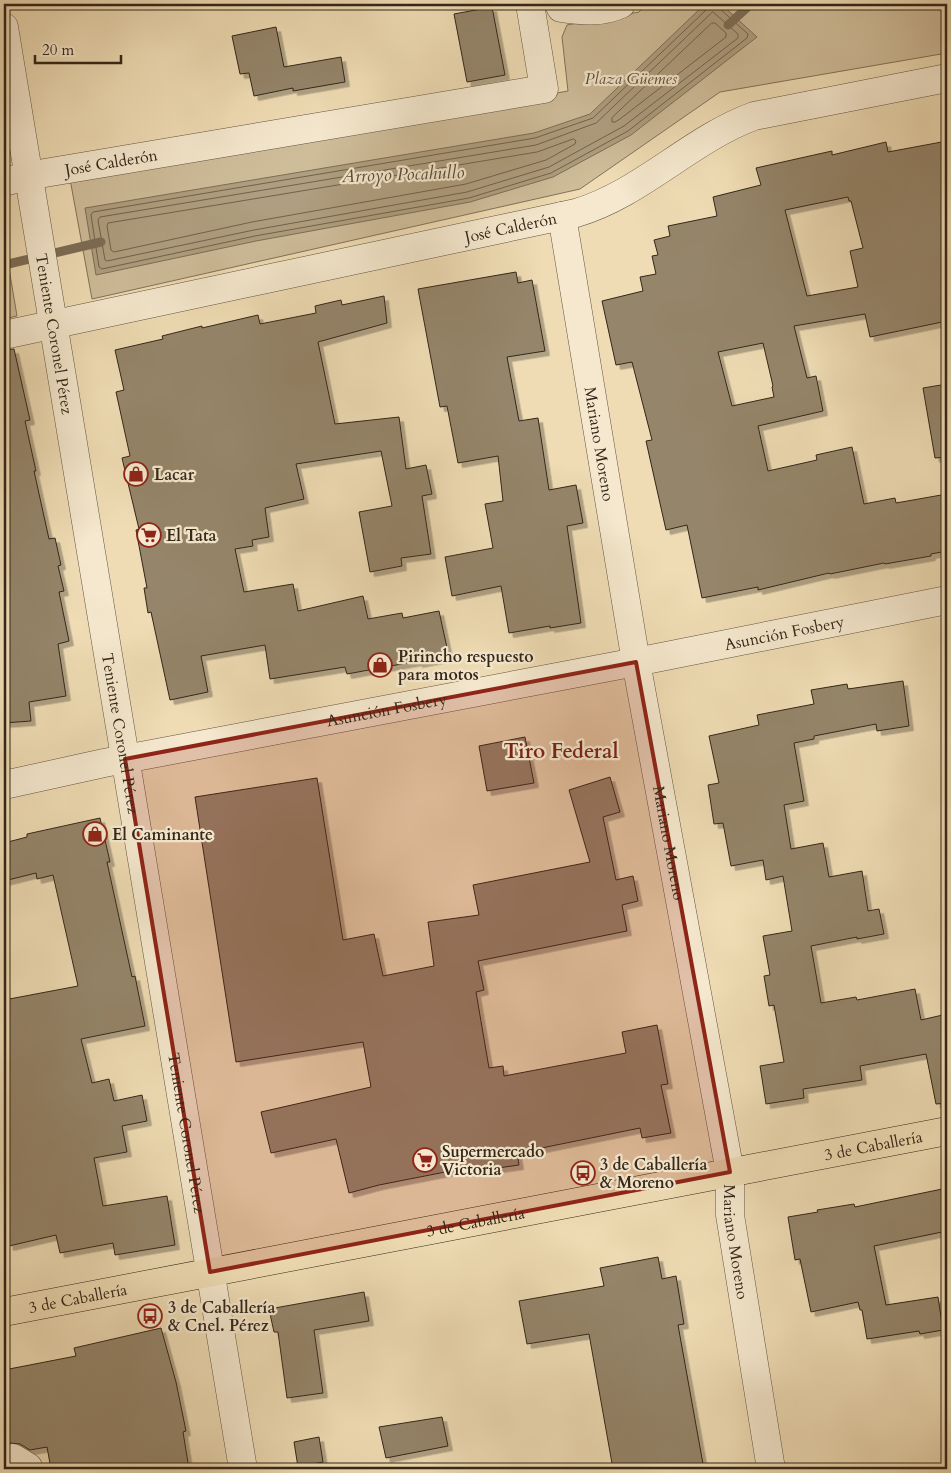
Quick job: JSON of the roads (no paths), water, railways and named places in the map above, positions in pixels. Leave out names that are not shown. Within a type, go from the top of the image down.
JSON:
[{"type":"main road","name":"3 de Caballería","points":[[4,1312],[947,1131]]},
{"type":"street","name":"José Calderón","points":[[16,179],[544,89],[530,4]]},
{"type":"street","points":[[559,4],[561,8],[583,12],[613,8],[621,4]]},
{"type":"street","name":"Teniente Coronel Pérez","points":[[4,27],[16,179],[35,219],[243,1469]]},
{"type":"street","name":"José Calderón","points":[[4,335],[562,216],[604,203],[710,137],[747,118],[947,78]]},
{"type":"street","name":"Mariano Moreno","points":[[562,216],[636,662],[730,1172],[730,1215],[771,1469]]},
{"type":"street","name":"Asunción Fosbery","points":[[4,784],[125,758],[636,662],[947,600]]},
{"type":"street","points":[[4,1460],[13,1458],[28,1467],[28,1469]]},
{"type":"water","points":[[705,4],[721,4],[757,37],[631,135],[553,177],[470,202],[256,241],[96,275],[85,208],[534,133],[590,114]]},
{"type":"waterway","name":"Arroyo Pocahullo","points":[[728,25],[751,4]]},
{"type":"waterway","name":"Arroyo Pocahullo","points":[[4,265],[101,242]]},
{"type":"place","name":"Lacar","points":[[136,474]]},
{"type":"place","name":"El Tata","points":[[149,535]]},
{"type":"place","name":"Pirincho respuesto para motos","points":[[380,665]]},
{"type":"place","name":"El Caminante","points":[[95,834]]},
{"type":"place","name":"Supermercado Victoria","points":[[425,1160]]},
{"type":"place","name":"3 de Caballería & Moreno","points":[[583,1173]]},
{"type":"place","name":"3 de Caballería & Cnel. Pérez","points":[[150,1316]]},
{"type":"district","name":"Tiro Federal","points":[[561,751]]},
{"type":"park label","name":"Plaza Güemes","points":[[631,78]]}]
